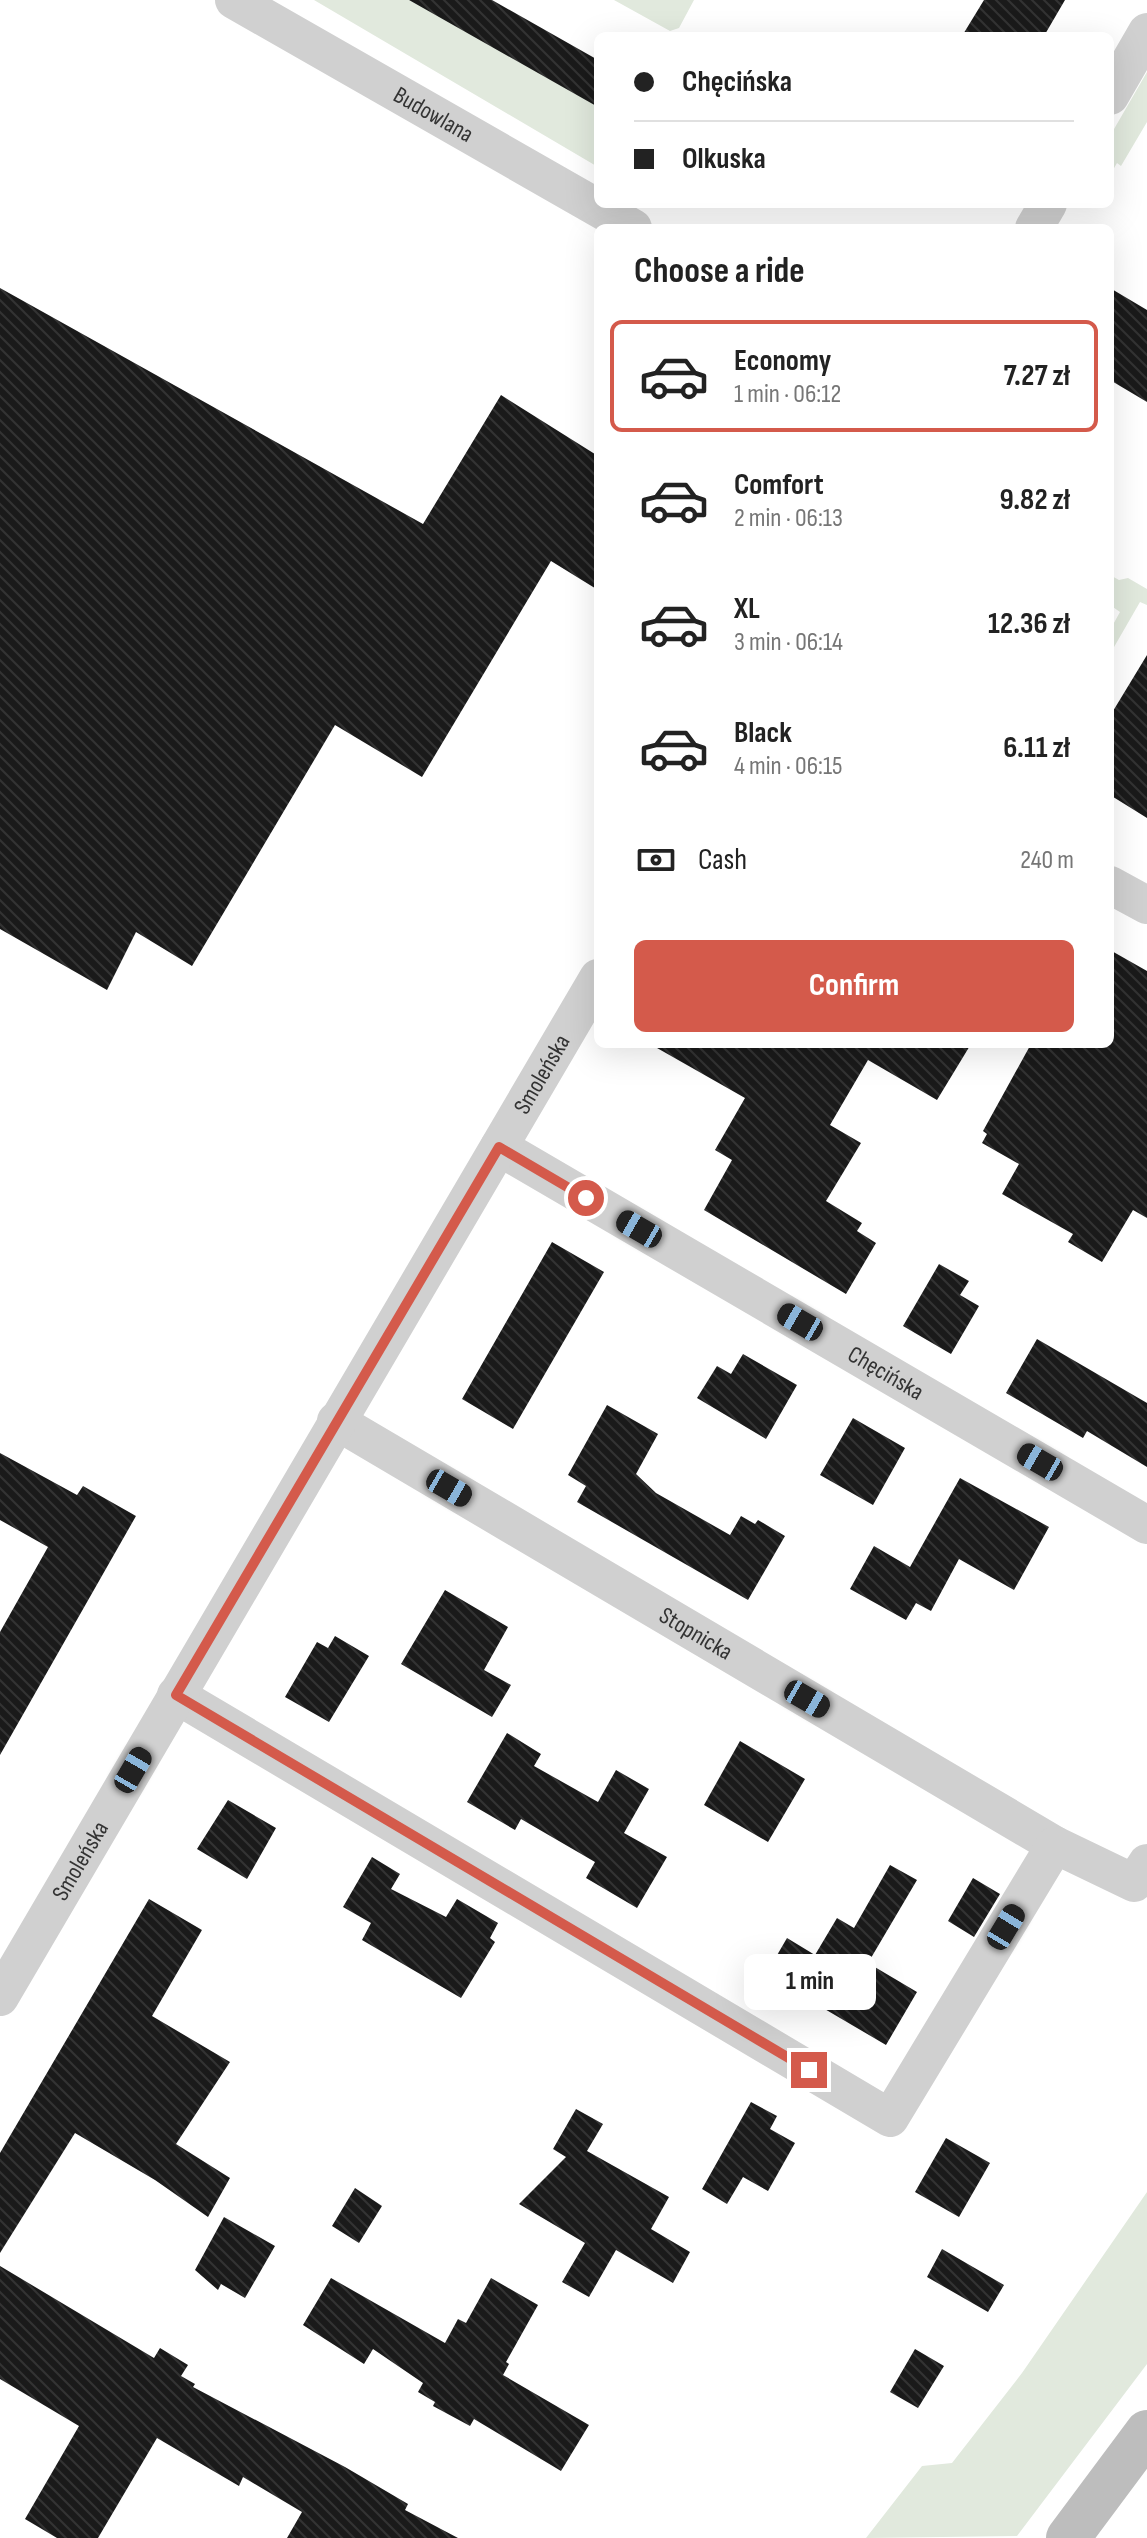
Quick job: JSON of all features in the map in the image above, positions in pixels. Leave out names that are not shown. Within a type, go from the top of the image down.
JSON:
[{"type":"main road","points":[[1068,2538],[1147,2432]]},
{"type":"street","name":"Budowlana","points":[[234,0],[594,206]]},
{"type":"street","points":[[1114,89],[1147,32]]},
{"type":"street","name":"Budowlana","points":[[598,208],[626,224]]},
{"type":"street","points":[[1114,887],[1147,905]]},
{"type":"street","name":"Smoleńska","points":[[0,1997],[594,985]]},
{"type":"street","name":"Chęcińska","points":[[499,1147],[1147,1525]]},
{"type":"street","name":"Stopnicka","points":[[336,1421],[1055,1845],[1143,1879]]},
{"type":"street","points":[[176,1695],[890,2118],[1055,1845]]},
{"type":"shaded area","points":[[314,0],[433,0],[594,104],[594,165]]},
{"type":"shaded area","points":[[614,0],[694,0],[679,28],[670,31]]},
{"type":"shaded area","points":[[1147,72],[1147,122],[1121,166],[1117,163],[1114,168],[1114,129]]},
{"type":"shaded area","points":[[1114,577],[1119,580],[1128,578],[1147,589],[1147,605],[1140,602],[1114,647],[1114,623],[1120,612],[1114,608]]},
{"type":"shaded area","points":[[1147,2192],[1147,2364],[1017,2536],[866,2538],[922,2466],[952,2463],[1022,2373]]},
{"type":"building","points":[[409,0],[492,0],[594,58],[594,105]]},
{"type":"building","points":[[984,0],[1065,0],[1046,32],[964,32]]},
{"type":"building","points":[[0,288],[423,524],[501,395],[594,453],[594,588],[551,561],[422,777],[335,725],[192,966],[136,932],[107,990],[0,929]]},
{"type":"building","points":[[1114,290],[1147,310],[1147,402],[1114,382]]},
{"type":"building","points":[[1147,655],[1147,818],[1114,797],[1114,709]]},
{"type":"building","points":[[1114,952],[1147,971],[1147,1218],[1133,1210],[1102,1262],[1068,1242],[1073,1234],[1002,1194],[1019,1164],[982,1143],[987,1134],[983,1131],[1029,1048],[1114,1048]]},
{"type":"building","points":[[657,1048],[969,1048],[937,1100],[868,1060],[830,1125],[861,1143],[826,1201],[862,1223],[857,1231],[876,1243],[846,1294],[704,1210],[732,1160],[715,1150],[745,1098]]},
{"type":"building","points":[[552,1242],[604,1272],[513,1429],[462,1399]]},
{"type":"building","points":[[939,1264],[969,1281],[960,1295],[979,1306],[951,1354],[903,1326]]},
{"type":"building","points":[[1037,1339],[1147,1403],[1147,1467],[1087,1431],[1083,1438],[1006,1393]]},
{"type":"building","points":[[743,1354],[797,1385],[766,1439],[697,1398],[717,1366],[731,1374]]},
{"type":"building","points":[[607,1405],[658,1434],[636,1474],[656,1493],[730,1535],[741,1516],[755,1524],[758,1520],[785,1536],[748,1600],[577,1502],[586,1486],[568,1475]]},
{"type":"building","points":[[853,1418],[905,1448],[873,1505],[820,1475]]},
{"type":"building","points":[[0,1453],[77,1495],[83,1486],[136,1516],[0,1755],[0,1632],[48,1547],[0,1520]]},
{"type":"building","points":[[960,1478],[1049,1527],[1014,1590],[959,1559],[931,1611],[916,1603],[906,1620],[850,1589],[874,1546],[910,1567]]},
{"type":"building","points":[[445,1590],[508,1627],[484,1670],[511,1685],[492,1717],[401,1664]]},
{"type":"building","points":[[335,1636],[369,1656],[329,1722],[285,1697],[317,1642],[328,1648]]},
{"type":"building","points":[[507,1733],[541,1754],[534,1766],[598,1802],[616,1770],[649,1789],[624,1833],[667,1857],[637,1908],[586,1878],[595,1862],[521,1819],[515,1830],[467,1802]]},
{"type":"building","points":[[740,1741],[805,1779],[768,1842],[704,1805]]},
{"type":"building","points":[[228,1800],[276,1828],[247,1879],[197,1849]]},
{"type":"building","points":[[372,1857],[400,1874],[391,1889],[446,1917],[457,1899],[498,1923],[490,1938],[495,1942],[461,1998],[362,1940],[371,1923],[343,1907]]},
{"type":"building","points":[[890,1865],[917,1880],[868,1963],[917,1992],[886,2045],[794,1991],[790,1998],[762,1981],[787,1938],[815,1955],[837,1918],[854,1928]]},
{"type":"building","points":[[973,1878],[1000,1894],[974,1937],[948,1921]]},
{"type":"building","points":[[149,1899],[202,1930],[152,2016],[230,2062],[176,2144],[230,2178],[208,2217],[155,2180],[75,2133],[0,2253],[0,2153]]},
{"type":"building","points":[[751,2102],[777,2116],[770,2129],[795,2143],[768,2191],[743,2177],[727,2204],[702,2189]]},
{"type":"building","points":[[576,2109],[603,2124],[587,2151],[669,2197],[651,2229],[690,2252],[673,2283],[616,2250],[589,2297],[562,2282],[585,2243],[519,2204],[566,2157],[553,2149]]},
{"type":"building","points":[[946,2138],[990,2163],[959,2217],[915,2192]]},
{"type":"building","points":[[355,2188],[382,2206],[359,2243],[332,2226]]},
{"type":"building","points":[[224,2217],[275,2246],[245,2298],[221,2284],[218,2290],[195,2270]]},
{"type":"building","points":[[942,2249],[1004,2285],[988,2312],[927,2277]]},
{"type":"building","points":[[0,2266],[154,2358],[160,2348],[188,2365],[181,2376],[195,2384],[193,2387],[345,2467],[408,2504],[405,2510],[458,2538],[287,2538],[302,2512],[243,2477],[239,2486],[157,2438],[98,2538],[57,2538],[25,2519],[79,2426],[0,2379]]},
{"type":"building","points":[[331,2278],[445,2343],[458,2319],[466,2323],[491,2278],[538,2305],[506,2362],[509,2364],[503,2375],[589,2425],[561,2471],[474,2419],[470,2426],[433,2406],[435,2402],[418,2392],[423,2383],[373,2349],[364,2364],[303,2325]]},
{"type":"building","points":[[915,2349],[944,2366],[918,2408],[890,2392]]},
{"type":"route","points":[[586,1198],[499,1147],[176,1695],[809,2070]]}]
